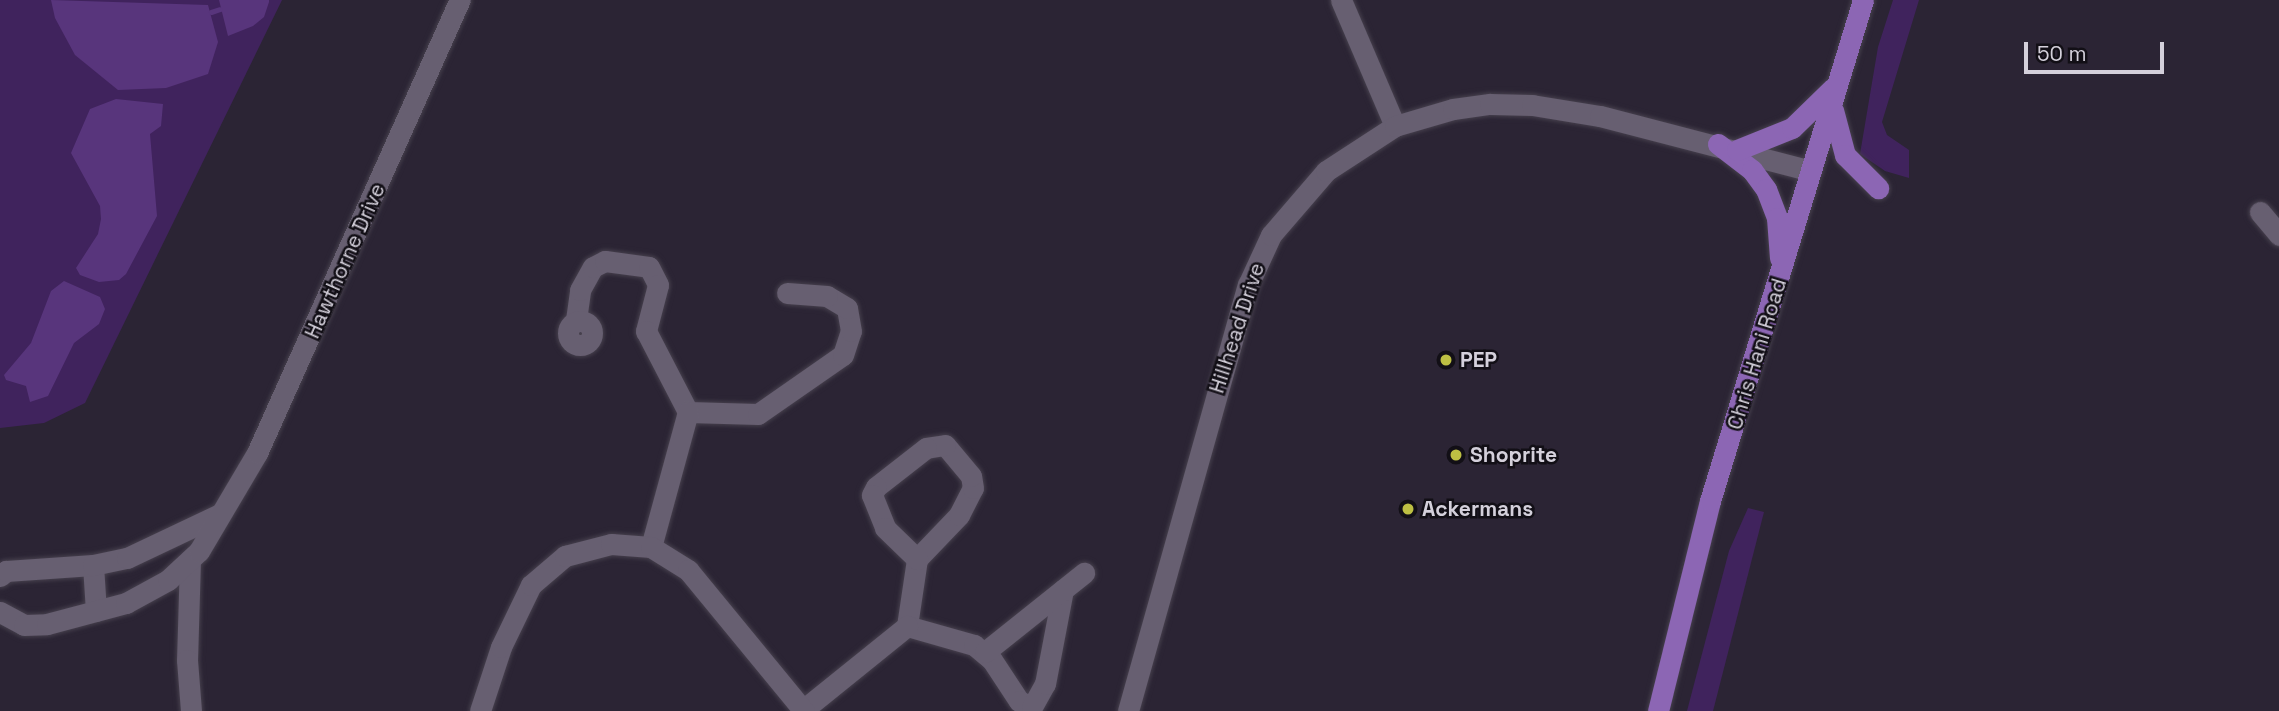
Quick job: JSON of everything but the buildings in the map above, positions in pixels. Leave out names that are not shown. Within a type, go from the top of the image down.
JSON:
[{"type":"main road","name":"Chris Hani Road","points":[[1658,711],[1710,502],[1782,274],[1863,0]]},
{"type":"main road","points":[[1782,274],[1770,198],[1752,170],[1728,147],[1792,128],[1821,102],[1839,78]]},
{"type":"main road","points":[[1833,101],[1841,147],[1855,168],[1878,188]]},
{"type":"street","name":"Hawthorne Drive","points":[[0,612],[24,625],[126,603],[168,580],[190,560],[257,453],[460,0]]},
{"type":"street","points":[[1341,0],[1395,126]]},
{"type":"street","name":"Hillhead Drive","points":[[1128,711],[1238,317],[1258,259],[1292,206],[1326,171],[1395,126],[1452,109],[1532,105],[1728,147],[1811,171]]},
{"type":"street","points":[[2260,212],[2279,235]]},
{"type":"street","points":[[576,320],[580,290],[593,267],[606,261],[623,261],[649,267],[658,285],[646,331],[688,412],[651,547]]},
{"type":"street","points":[[688,412],[758,414],[843,355],[851,331],[848,308],[827,296],[787,293]]},
{"type":"street","points":[[480,711],[519,608],[548,567],[598,546],[651,547],[673,558],[705,587],[803,710],[907,626],[917,559],[970,498],[971,475],[945,445],[926,448],[876,487],[872,495],[885,527],[917,559]]},
{"type":"street","points":[[2,573],[93,565],[127,558],[218,515]]},
{"type":"street","points":[[190,560],[187,660],[191,711]]},
{"type":"street","points":[[93,565],[96,611]]},
{"type":"street","points":[[985,652],[1084,573]]},
{"type":"street","points":[[907,626],[985,652],[1026,707],[1037,704],[1063,590]]},
{"type":"shaded area","points":[[0,0],[282,0],[85,403],[44,423],[0,428]]},
{"type":"shaded area","points":[[51,0],[208,5],[218,42],[208,74],[166,88],[118,90],[75,55],[55,18]]},
{"type":"shaded area","points":[[219,0],[269,2],[264,17],[253,26],[228,36]]},
{"type":"shaded area","points":[[1893,0],[1919,0],[1882,122],[1887,135],[1909,150],[1909,178],[1885,171],[1860,154],[1878,47]]},
{"type":"shaded area","points":[[116,99],[163,104],[161,126],[150,134],[157,216],[126,274],[119,280],[99,282],[80,275],[76,268],[98,234],[101,219],[100,206],[71,153],[90,109]]},
{"type":"shaded area","points":[[64,281],[100,297],[105,309],[99,324],[74,343],[48,396],[30,402],[26,386],[6,380],[4,375],[31,343],[51,291]]},
{"type":"shaded area","points":[[1748,508],[1764,512],[1713,711],[1687,711],[1729,551]]},
{"type":"waterway","points":[[211,12],[220,9]]},
{"type":"place","name":"PEP","points":[[1446,360]]},
{"type":"place","name":"Shoprite","points":[[1456,455]]},
{"type":"place","name":"Ackermans","points":[[1408,509]]}]
